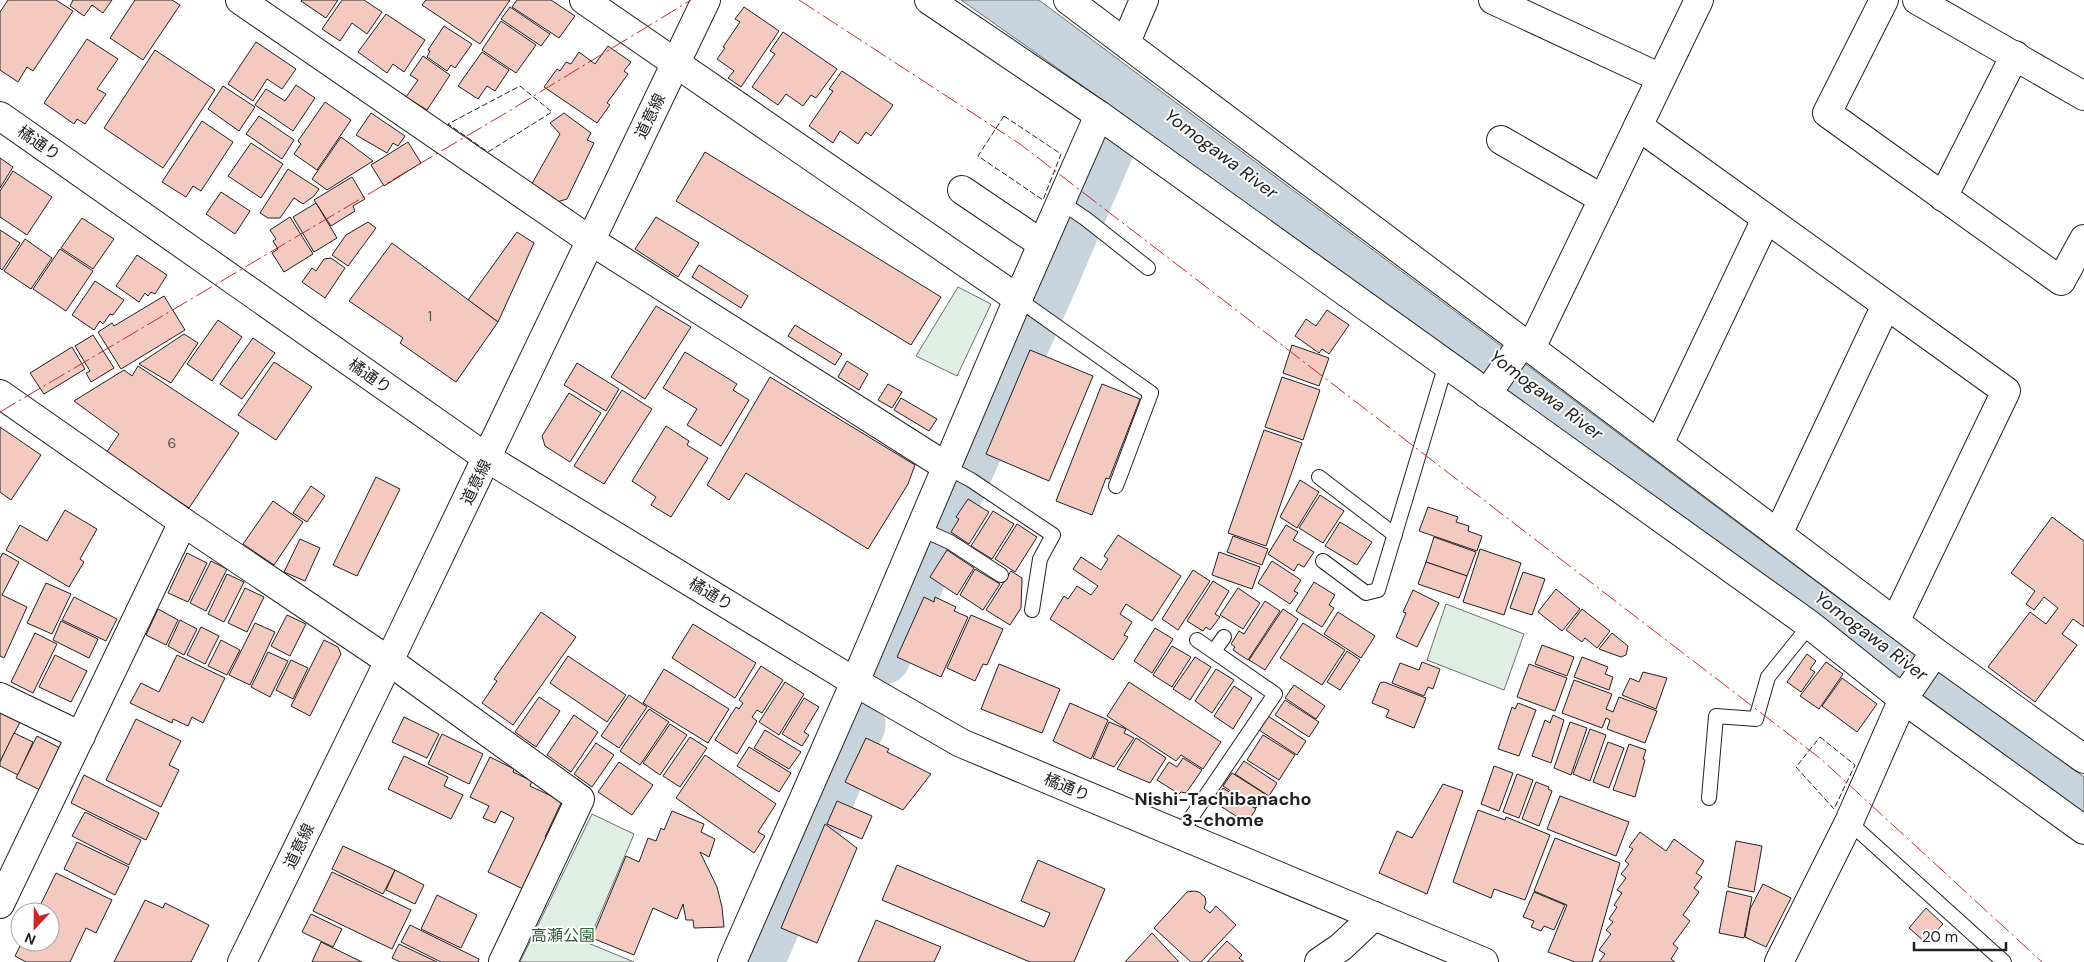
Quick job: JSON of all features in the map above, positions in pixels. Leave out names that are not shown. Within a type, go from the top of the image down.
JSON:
[{"type":"street","points":[[240,0],[591,241],[950,469]]},
{"type":"street","points":[[584,0],[1022,301]]},
{"type":"street","name":"道意線","points":[[242,962],[487,458],[706,0]]},
{"type":"street","points":[[929,0],[1099,116],[1446,364],[1489,391],[1810,625],[2084,830]]},
{"type":"street","points":[[1068,0],[1126,42],[1524,348],[1659,444],[1895,622],[1932,657],[2084,759]]},
{"type":"street","points":[[1126,42],[1144,0]]},
{"type":"street","points":[[1493,0],[1661,78]]},
{"type":"street","points":[[1489,391],[1524,348],[1603,199],[1699,0]]},
{"type":"street","points":[[1884,0],[1827,113],[2061,281],[2084,238]]},
{"type":"street","points":[[1917,0],[2084,96]]},
{"type":"street","points":[[1942,196],[2015,55]]},
{"type":"street","name":"橘通り","points":[[0,116],[487,458],[856,682],[961,743],[1484,962]]},
{"type":"street","points":[[732,962],[924,531],[1022,301],[1042,244],[1065,205],[1099,116]]},
{"type":"street","points":[[1638,126],[2006,391],[1895,622]]},
{"type":"street","points":[[1501,140],[1603,199]]},
{"type":"street","points":[[962,190],[1042,244]]},
{"type":"street","points":[[1659,444],[1766,219]]},
{"type":"street","points":[[1778,534],[1886,305]]},
{"type":"street","points":[[0,394],[183,522],[389,661],[580,799],[503,962]]},
{"type":"street","points":[[0,904],[183,522]]},
{"type":"street","points":[[1779,962],[1849,822],[1905,696],[1932,657]]},
{"type":"street","points":[[0,697],[81,736]]},
{"type":"street","points":[[1319,962],[1341,947],[1374,916]]},
{"type":"lane","points":[[1065,205],[1086,219],[1148,268]]},
{"type":"lane","points":[[1022,301],[1151,393],[1116,486]]},
{"type":"lane","points":[[1323,561],[1366,593],[1378,590],[1446,364]]},
{"type":"lane","points":[[950,469],[971,480],[1053,535],[1040,559],[1032,610]]},
{"type":"lane","points":[[1319,477],[1395,535]]},
{"type":"lane","points":[[924,531],[950,542],[1001,575]]},
{"type":"lane","points":[[1709,798],[1716,716],[1756,720],[1768,677],[1810,625]]},
{"type":"lane","points":[[1214,651],[1224,637]]},
{"type":"lane","points":[[1180,834],[1275,694],[1197,640]]},
{"type":"lane","points":[[1849,822],[2004,962]]},
{"type":"green space","points":[[958,287],[991,304],[957,376],[916,356]]},
{"type":"green space","points":[[1446,604],[1524,634],[1504,690],[1427,660]]},
{"type":"green space","name":"高瀬公園","points":[[592,814],[634,834],[588,943],[634,962],[520,962]]},
{"type":"water","name":"Yomogawa River","points":[[961,0],[1039,0],[1861,615],[2084,777],[2084,815],[1121,113]]},
{"type":"building","points":[[8,0],[56,0],[73,11],[33,71],[27,67],[18,82],[0,70],[0,12]]},
{"type":"building","points":[[73,0],[112,0],[103,13],[92,5],[84,16],[70,6]]},
{"type":"building","points":[[135,0],[172,0],[180,5],[143,60],[110,38]]},
{"type":"building","points":[[302,0],[338,0],[326,18]]},
{"type":"building","points":[[342,0],[364,0],[382,12],[367,34],[352,23],[340,41],[322,29]]},
{"type":"building","points":[[426,0],[510,0],[480,44],[422,5]]},
{"type":"building","points":[[517,0],[551,0],[575,16],[559,38],[512,7]]},
{"type":"building","points":[[510,7],[550,34],[541,46],[501,19]]},
{"type":"building","points":[[744,7],[779,31],[741,87],[728,78],[734,71],[717,59],[740,22],[735,19]]},
{"type":"building","points":[[386,14],[425,40],[404,72],[393,64],[387,73],[358,52]]},
{"type":"building","points":[[501,21],[536,45],[516,73],[482,50]]},
{"type":"building","points":[[444,26],[472,44],[455,68],[451,65],[447,71],[427,57],[430,51],[428,50]]},
{"type":"building","points":[[783,32],[837,69],[816,98],[811,95],[803,106],[786,94],[778,105],[752,87],[775,54],[770,51]]},
{"type":"building","points":[[87,39],[118,59],[97,89],[106,94],[85,124],[77,119],[74,124],[44,103]]},
{"type":"building","points":[[256,42],[296,69],[282,89],[267,79],[253,101],[228,84]]},
{"type":"building","points":[[608,46],[631,62],[624,71],[628,74],[607,103],[610,105],[597,123],[544,87],[557,69],[560,71],[566,62],[571,64],[579,52],[595,64]]},
{"type":"building","points":[[155,50],[215,90],[163,168],[104,128]]},
{"type":"building","points":[[482,52],[509,70],[495,91],[487,86],[478,99],[458,86]]},
{"type":"building","points":[[423,56],[450,75],[427,110],[406,97],[418,80],[410,75]]},
{"type":"building","points":[[842,71],[893,105],[871,136],[866,132],[858,144],[840,131],[833,143],[809,126],[833,91],[829,89]]},
{"type":"building","points":[[296,85],[315,98],[293,131],[255,105],[266,89],[285,101]]},
{"type":"building","points":[[223,86],[255,107],[239,131],[208,109]]},
{"type":"building","points":[[325,102],[351,120],[317,170],[294,154],[301,144],[298,141]]},
{"type":"building","points":[[371,113],[405,136],[398,146],[393,143],[387,153],[356,135]]},
{"type":"building","points":[[564,113],[591,133],[587,140],[594,143],[567,199],[554,203],[530,187],[560,134],[550,123]]},
{"type":"building","points":[[259,116],[294,140],[282,159],[246,134]]},
{"type":"building","points":[[202,121],[233,142],[201,191],[193,186],[186,197],[162,182]]},
{"type":"building","points":[[341,137],[373,161],[327,190],[312,179]]},
{"type":"building","points":[[408,142],[421,163],[384,186],[371,165]]},
{"type":"building","points":[[251,143],[283,164],[261,198],[228,176]]},
{"type":"building","points":[[705,152],[941,297],[911,345],[676,201]]},
{"type":"building","points":[[0,158],[13,167],[0,188]]},
{"type":"building","points":[[288,169],[319,189],[314,196],[303,204],[294,198],[280,218],[268,218],[260,213]]},
{"type":"building","points":[[13,171],[52,197],[27,235],[0,217],[0,191]]},
{"type":"building","points":[[352,177],[365,199],[353,206],[355,211],[331,226],[314,200]]},
{"type":"building","points":[[221,192],[250,211],[235,234],[206,214]]},
{"type":"building","points":[[316,203],[337,238],[314,252],[293,217]]},
{"type":"building","points":[[290,217],[313,254],[284,272],[272,253],[278,249],[273,241],[276,239],[270,230]]},
{"type":"building","points":[[656,217],[699,243],[678,277],[635,249]]},
{"type":"building","points":[[82,218],[114,239],[93,269],[61,248]]},
{"type":"building","points":[[368,222],[376,228],[348,266],[332,255],[346,235]]},
{"type":"building","points":[[0,230],[20,243],[2,270],[0,268]]},
{"type":"building","points":[[517,232],[534,243],[498,322],[468,300]]},
{"type":"building","points":[[25,239],[52,258],[31,289],[4,271]]},
{"type":"building","points":[[392,243],[498,322],[456,382],[400,343],[403,338],[349,301]]},
{"type":"building","points":[[60,249],[93,271],[66,311],[33,289]]},
{"type":"building","points":[[137,255],[167,275],[155,294],[151,292],[148,296],[145,293],[139,302],[116,286]]},
{"type":"building","points":[[331,258],[345,268],[325,298],[302,282],[312,268],[316,271],[324,259]]},
{"type":"building","points":[[699,265],[748,296],[741,308],[692,277]]},
{"type":"building","points":[[95,281],[124,300],[113,315],[110,314],[103,324],[100,321],[94,330],[72,315]]},
{"type":"building","points":[[164,296],[185,330],[121,369],[98,332],[112,323],[114,326]]},
{"type":"building","points":[[656,306],[691,327],[645,399],[611,377]]},
{"type":"building","points":[[1327,310],[1349,325],[1329,354],[1322,349],[1319,353],[1295,336],[1306,319],[1316,326]]},
{"type":"building","points":[[218,320],[242,337],[212,381],[187,364]]},
{"type":"building","points":[[795,325],[842,354],[835,365],[788,336]]},
{"type":"building","points":[[184,334],[198,343],[171,383],[139,364]]},
{"type":"building","points":[[93,335],[114,368],[91,382],[86,373],[90,371],[75,346]]},
{"type":"building","points":[[253,338],[275,353],[242,399],[220,384]]},
{"type":"building","points":[[1292,345],[1329,358],[1319,386],[1283,373]]},
{"type":"building","points":[[72,347],[85,369],[44,394],[30,373]]},
{"type":"building","points":[[1030,350],[1093,376],[1049,481],[986,454]]},
{"type":"building","points":[[685,352],[737,384],[733,390],[749,400],[721,446],[687,425],[697,409],[663,388]]},
{"type":"building","points":[[847,361],[868,374],[859,390],[838,377]]},
{"type":"building","points":[[274,362],[312,387],[276,440],[238,415]]},
{"type":"building","points":[[577,363],[619,389],[606,411],[564,385]]},
{"type":"building","points":[[138,366],[239,433],[189,508],[106,453],[119,434],[74,401],[124,370],[132,376]]},
{"type":"building","points":[[770,377],[915,465],[908,484],[868,549],[746,473],[729,500],[707,485]]},
{"type":"building","points":[[1282,377],[1320,390],[1303,440],[1265,427]]},
{"type":"building","points":[[888,384],[902,392],[892,408],[878,400]]},
{"type":"building","points":[[1102,384],[1140,399],[1109,479],[1106,478],[1092,515],[1056,501]]},
{"type":"building","points":[[622,390],[652,409],[604,484],[574,466]]},
{"type":"building","points":[[569,393],[601,413],[570,462],[545,446],[542,436]]},
{"type":"building","points":[[901,398],[937,419],[929,431],[894,410]]},
{"type":"building","points":[[666,426],[689,441],[687,445],[708,458],[671,517],[651,505],[656,497],[632,481]]},
{"type":"building","points":[[0,427],[41,455],[11,500],[0,492]]},
{"type":"building","points":[[1264,430],[1302,443],[1266,546],[1228,533]]},
{"type":"building","points":[[376,477],[400,489],[357,576],[333,565]]},
{"type":"building","points":[[1300,480],[1319,492],[1297,528],[1280,517]]},
{"type":"building","points":[[311,486],[325,496],[307,522],[293,513]]},
{"type":"building","points":[[1320,495],[1344,511],[1323,543],[1299,528]]},
{"type":"building","points":[[968,499],[989,512],[969,544],[951,532],[959,519],[956,517]]},
{"type":"building","points":[[273,501],[303,522],[274,565],[243,544]]},
{"type":"building","points":[[1428,507],[1458,517],[1456,522],[1469,526],[1468,531],[1482,536],[1477,551],[1419,531]]},
{"type":"building","points":[[65,510],[97,529],[80,559],[84,562],[69,587],[6,550],[20,525],[47,541]]},
{"type":"building","points":[[993,511],[1014,524],[992,559],[971,546]]},
{"type":"building","points":[[2052,517],[2084,541],[2084,627],[2073,619],[2062,634],[2077,645],[2035,702],[1988,667],[2030,612],[2046,624],[2058,608],[2044,597],[2034,610],[2026,604],[2035,591],[2011,573]]},
{"type":"building","points":[[1340,522],[1372,542],[1357,565],[1325,546]]},
{"type":"building","points":[[1017,524],[1037,537],[1015,572],[995,559]]},
{"type":"building","points":[[1286,525],[1298,532],[1293,540],[1314,552],[1304,567],[1298,564],[1294,571],[1268,554]]},
{"type":"building","points":[[1118,535],[1181,576],[1152,621],[1126,604],[1120,614],[1132,622],[1124,635],[1128,637],[1113,660],[1050,619],[1064,596],[1068,599],[1077,586],[1091,595],[1098,586],[1073,569],[1081,557],[1101,570],[1108,559],[1104,556]]},
{"type":"building","points":[[1233,536],[1268,549],[1262,565],[1227,552]]},
{"type":"building","points":[[1434,537],[1476,552],[1467,576],[1426,562]]},
{"type":"building","points":[[300,539],[320,548],[305,581],[284,572]]},
{"type":"building","points":[[1480,549],[1521,563],[1504,615],[1463,602]]},
{"type":"building","points":[[947,550],[974,568],[957,595],[930,577]]},
{"type":"building","points":[[1219,552],[1260,567],[1252,589],[1212,575]]},
{"type":"building","points":[[3,553],[19,562],[2,595],[27,607],[4,658],[0,656],[0,558]]},
{"type":"building","points":[[187,553],[207,563],[188,602],[168,593]]},
{"type":"building","points":[[211,561],[227,569],[206,611],[190,603]]},
{"type":"building","points":[[1272,561],[1301,580],[1294,591],[1298,593],[1290,604],[1258,583]]},
{"type":"building","points":[[1426,562],[1467,576],[1459,598],[1418,584]]},
{"type":"building","points":[[975,569],[1000,584],[983,610],[960,595]]},
{"type":"building","points":[[1193,570],[1210,581],[1178,630],[1162,619]]},
{"type":"building","points":[[1011,571],[1022,578],[1021,608],[1010,625],[986,610]]},
{"type":"building","points":[[1523,572],[1545,579],[1532,615],[1510,608]]},
{"type":"building","points":[[227,574],[244,582],[224,622],[208,614]]},
{"type":"building","points":[[1213,581],[1229,591],[1215,614],[1220,617],[1210,630],[1206,627],[1203,631],[1187,621]]},
{"type":"building","points":[[1314,582],[1335,595],[1329,605],[1334,608],[1322,627],[1296,611]]},
{"type":"building","points":[[46,583],[71,594],[52,634],[27,623]]},
{"type":"building","points":[[245,588],[264,597],[247,632],[228,623]]},
{"type":"building","points":[[1238,588],[1260,603],[1243,629],[1220,615]]},
{"type":"building","points":[[1556,589],[1580,609],[1562,631],[1538,612]]},
{"type":"building","points":[[1413,590],[1439,603],[1417,647],[1396,637],[1406,613],[1403,612]]},
{"type":"building","points":[[74,597],[117,619],[106,641],[62,620]]},
{"type":"building","points":[[924,597],[934,602],[935,597],[956,607],[954,611],[968,617],[941,677],[897,657]]},
{"type":"building","points":[[1265,601],[1280,611],[1248,660],[1233,650],[1235,647],[1231,644],[1239,631],[1244,634]]},
{"type":"building","points":[[158,609],[178,620],[166,645],[146,635]]},
{"type":"building","points":[[1283,609],[1298,619],[1265,670],[1249,660]]},
{"type":"building","points":[[1582,609],[1610,631],[1597,648],[1585,638],[1582,642],[1566,630]]},
{"type":"building","points":[[541,612],[576,637],[513,725],[482,703],[497,681],[494,679]]},
{"type":"building","points":[[1338,612],[1375,636],[1361,658],[1324,634]]},
{"type":"building","points":[[287,615],[306,624],[290,656],[271,646]]},
{"type":"building","points":[[971,615],[1003,629],[987,665],[983,664],[975,681],[947,668]]},
{"type":"building","points":[[180,620],[197,629],[184,655],[168,646]]},
{"type":"building","points":[[61,621],[98,639],[89,658],[53,640]]},
{"type":"building","points":[[255,623],[275,632],[250,685],[229,675]]},
{"type":"building","points":[[1303,623],[1345,650],[1322,685],[1280,658]]},
{"type":"building","points":[[693,624],[756,663],[735,698],[672,658]]},
{"type":"building","points":[[201,627],[219,636],[205,664],[187,655]]},
{"type":"building","points":[[1155,628],[1173,639],[1152,673],[1134,661]]},
{"type":"building","points":[[35,633],[57,644],[33,693],[11,682]]},
{"type":"building","points":[[1612,633],[1628,646],[1626,655],[1621,657],[1599,649]]},
{"type":"building","points":[[221,640],[240,650],[227,675],[208,666]]},
{"type":"building","points":[[324,640],[338,647],[341,654],[310,716],[291,706]]},
{"type":"building","points":[[1542,645],[1574,657],[1567,676],[1535,664]]},
{"type":"building","points":[[1172,646],[1191,657],[1172,687],[1153,675]]},
{"type":"building","points":[[1347,651],[1360,660],[1340,690],[1327,682]]},
{"type":"building","points":[[268,652],[288,661],[270,697],[251,687]]},
{"type":"building","points":[[1807,654],[1816,661],[1810,669],[1815,672],[1801,692],[1787,682]]},
{"type":"building","points":[[55,655],[87,671],[71,702],[39,687]]},
{"type":"building","points":[[177,655],[225,678],[203,723],[192,717],[188,726],[173,719],[172,723],[130,703],[141,683],[159,692]]},
{"type":"building","points":[[568,656],[626,695],[607,722],[550,683]]},
{"type":"building","points":[[1195,657],[1211,667],[1190,700],[1173,689]]},
{"type":"building","points":[[1582,657],[1608,667],[1605,674],[1613,677],[1609,690],[1574,677]]},
{"type":"building","points":[[291,660],[308,668],[293,699],[276,690]]},
{"type":"building","points":[[1422,662],[1440,669],[1433,689],[1428,687],[1424,696],[1392,683],[1400,663],[1419,670]]},
{"type":"building","points":[[1826,662],[1843,674],[1819,709],[1800,696]]},
{"type":"building","points":[[999,664],[1060,689],[1042,733],[981,709]]},
{"type":"building","points":[[1529,664],[1567,678],[1555,711],[1517,697]]},
{"type":"building","points":[[761,666],[783,680],[762,713],[757,710],[752,717],[757,721],[737,754],[715,740],[736,707],[739,709],[743,703],[739,700]]},
{"type":"building","points":[[664,669],[729,709],[708,743],[643,703]]},
{"type":"building","points":[[1216,669],[1234,680],[1212,713],[1195,701]]},
{"type":"building","points":[[1643,672],[1667,678],[1656,709],[1622,695],[1630,678],[1639,682]]},
{"type":"building","points":[[1842,678],[1877,704],[1857,732],[1822,706]]},
{"type":"building","points":[[1574,680],[1612,694],[1606,709],[1613,712],[1619,697],[1657,711],[1645,743],[1607,729],[1610,720],[1606,718],[1602,728],[1562,713]]},
{"type":"building","points":[[785,682],[804,694],[779,735],[759,722]]},
{"type":"building","points":[[1129,682],[1221,742],[1203,769],[1181,755],[1176,761],[1107,716]]},
{"type":"building","points":[[1384,682],[1426,698],[1414,728],[1386,717],[1389,710],[1372,703],[1380,683]]},
{"type":"building","points":[[1294,685],[1325,706],[1316,719],[1285,698]]},
{"type":"building","points":[[1234,686],[1252,698],[1233,729],[1214,716]]},
{"type":"building","points":[[629,695],[647,707],[619,748],[601,736]]},
{"type":"building","points":[[539,697],[560,711],[536,747],[515,732]]},
{"type":"building","points":[[804,698],[819,707],[804,732],[809,735],[802,746],[782,734]]},
{"type":"building","points":[[1285,700],[1319,722],[1309,737],[1275,715]]},
{"type":"building","points":[[1070,703],[1108,720],[1091,759],[1053,741]]},
{"type":"building","points":[[1518,703],[1536,710],[1519,756],[1498,749],[1512,707],[1515,709]]},
{"type":"building","points":[[0,709],[21,720],[0,762]]},
{"type":"building","points":[[649,709],[669,722],[640,765],[620,751]]},
{"type":"building","points":[[574,715],[598,732],[571,772],[547,755]]},
{"type":"building","points":[[1553,715],[1564,720],[1551,763],[1532,756],[1545,720],[1550,723]]},
{"type":"building","points":[[1268,716],[1306,741],[1297,755],[1259,730]]},
{"type":"building","points":[[404,717],[439,734],[427,758],[392,742]]},
{"type":"building","points":[[136,719],[181,741],[169,765],[179,770],[161,807],[106,780]]},
{"type":"building","points":[[1109,722],[1126,729],[1124,733],[1134,738],[1114,767],[1093,758]]},
{"type":"building","points":[[1570,722],[1587,728],[1571,775],[1554,768]]},
{"type":"building","points":[[670,724],[687,735],[660,775],[643,763]]},
{"type":"building","points":[[1590,729],[1606,735],[1590,781],[1573,774]]},
{"type":"building","points":[[765,730],[801,752],[789,769],[754,748]]},
{"type":"building","points":[[14,733],[33,742],[18,775],[0,766],[0,762]]},
{"type":"building","points":[[442,734],[483,754],[469,784],[428,764]]},
{"type":"building","points":[[1263,735],[1295,755],[1279,780],[1247,760]]},
{"type":"building","points":[[37,736],[60,748],[40,790],[16,778]]},
{"type":"building","points":[[690,737],[707,748],[680,787],[663,776]]},
{"type":"building","points":[[866,738],[889,749],[887,752],[931,774],[903,810],[845,782]]},
{"type":"building","points":[[1136,738],[1166,758],[1150,783],[1117,769]]},
{"type":"building","points":[[1608,742],[1624,748],[1609,788],[1593,782]]},
{"type":"building","points":[[596,743],[614,755],[592,787],[574,774]]},
{"type":"building","points":[[1629,744],[1646,750],[1635,797],[1613,790]]},
{"type":"building","points":[[749,747],[791,773],[779,792],[737,766]]},
{"type":"building","points":[[705,755],[776,804],[758,832],[765,836],[754,853],[676,798]]},
{"type":"building","points":[[404,756],[448,777],[444,786],[463,795],[451,819],[388,789]]},
{"type":"building","points":[[490,757],[514,769],[513,772],[532,781],[530,786],[562,801],[545,837],[548,838],[523,889],[488,872],[514,818],[501,811],[495,823],[483,818],[489,806],[470,797]]},
{"type":"building","points":[[1183,758],[1202,770],[1186,793],[1181,792],[1179,794],[1157,780],[1169,762],[1177,767]]},
{"type":"building","points":[[1244,761],[1277,783],[1269,796],[1235,774]]},
{"type":"building","points":[[619,762],[653,785],[632,815],[598,792]]},
{"type":"building","points":[[1494,766],[1513,773],[1499,811],[1481,804]]},
{"type":"building","points":[[1232,773],[1265,794],[1256,808],[1223,786]]},
{"type":"building","points":[[1517,774],[1533,780],[1519,818],[1503,812]]},
{"type":"building","points":[[84,775],[159,813],[146,840],[71,803]]},
{"type":"building","points":[[1536,782],[1549,787],[1548,789],[1552,791],[1539,826],[1522,819]]},
{"type":"building","points":[[1443,784],[1463,791],[1427,894],[1379,873],[1397,831],[1412,838]]},
{"type":"building","points":[[1223,788],[1256,809],[1247,823],[1214,802]]},
{"type":"building","points":[[1560,796],[1629,822],[1616,856],[1547,829]]},
{"type":"building","points":[[837,801],[872,816],[862,839],[827,824]]},
{"type":"building","points":[[1478,810],[1505,820],[1506,817],[1550,835],[1525,900],[1494,889],[1491,898],[1453,882]]},
{"type":"building","points":[[672,811],[704,824],[701,832],[715,839],[709,857],[700,852],[717,887],[724,927],[694,928],[693,920],[686,920],[683,904],[677,919],[653,908],[634,955],[592,938],[626,856],[639,862],[648,838],[656,841],[661,828],[664,830]]},
{"type":"building","points":[[85,812],[141,840],[129,865],[72,836]]},
{"type":"building","points":[[825,824],[857,848],[817,943],[781,928]]},
{"type":"building","points":[[1640,832],[1666,851],[1674,839],[1704,861],[1696,873],[1702,877],[1694,888],[1699,892],[1683,915],[1690,921],[1673,944],[1678,948],[1671,959],[1675,962],[1599,962],[1605,954],[1599,950],[1611,934],[1606,930],[1613,922],[1609,919],[1617,907],[1614,905],[1622,893],[1617,890],[1626,878],[1621,874],[1629,864],[1625,861],[1633,849],[1629,847]]},
{"type":"building","points":[[1555,838],[1620,863],[1592,962],[1575,962],[1548,952],[1567,905],[1534,891]]},
{"type":"building","points":[[1736,841],[1762,846],[1754,892],[1728,887]]},
{"type":"building","points":[[77,842],[129,867],[115,895],[64,869]]},
{"type":"building","points":[[343,846],[395,870],[383,894],[332,869]]},
{"type":"building","points":[[1038,860],[1105,889],[1074,962],[1030,962],[882,900],[897,865],[1044,927],[1050,913],[1021,901]]},
{"type":"building","points":[[395,870],[424,885],[415,904],[386,890]]},
{"type":"building","points":[[332,872],[411,910],[392,949],[313,911]]},
{"type":"building","points":[[56,873],[112,900],[96,933],[86,928],[70,962],[26,962],[15,956],[17,952],[60,952],[60,902],[42,902]]},
{"type":"building","points":[[1763,884],[1791,898],[1766,947],[1745,937],[1750,909]]},
{"type":"building","points":[[1727,891],[1752,897],[1744,938],[1719,933]]},
{"type":"building","points":[[1187,892],[1199,892],[1205,897],[1206,903],[1204,908],[1210,913],[1216,906],[1236,925],[1201,962],[1191,962],[1154,928]]},
{"type":"building","points":[[1534,892],[1565,905],[1554,930],[1544,926],[1541,931],[1531,927],[1534,921],[1523,917]]},
{"type":"building","points":[[437,895],[477,915],[461,948],[421,929]]},
{"type":"building","points":[[145,900],[163,908],[165,903],[209,925],[191,962],[114,962]]},
{"type":"building","points":[[1926,908],[1943,924],[1926,943],[1909,928]]},
{"type":"building","points":[[311,914],[342,929],[333,947],[302,932]]},
{"type":"building","points":[[876,920],[941,947],[934,962],[858,962]]},
{"type":"building","points":[[410,925],[479,959],[478,962],[441,962],[401,942]]},
{"type":"building","points":[[1152,933],[1179,962],[1125,962]]},
{"type":"building","points":[[1227,941],[1242,955],[1239,958],[1244,962],[1207,962]]},
{"type":"building","points":[[321,942],[362,962],[312,962]]},
{"type":"building","points":[[399,944],[437,962],[400,962],[392,958]]},
{"type":"waterway","points":[[883,657],[1109,143]]},
{"type":"waterway","points":[[757,962],[858,725]]},
{"type":"fence","points":[[520,86],[552,112],[488,152],[448,124],[520,86]]},
{"type":"fence","points":[[1004,116],[1061,154],[1043,200],[978,156],[1004,116]]},
{"type":"fence","points":[[1820,737],[1855,765],[1834,809],[1796,767],[1820,737]]},
{"type":"power","points":[[0,412],[504,114],[691,0]]},
{"type":"power","points":[[799,0],[1020,144],[1821,759],[2042,962]]},
{"type":"district","name":"Nishi-Tachibanacho 3-chome","points":[[1223,810]]}]
